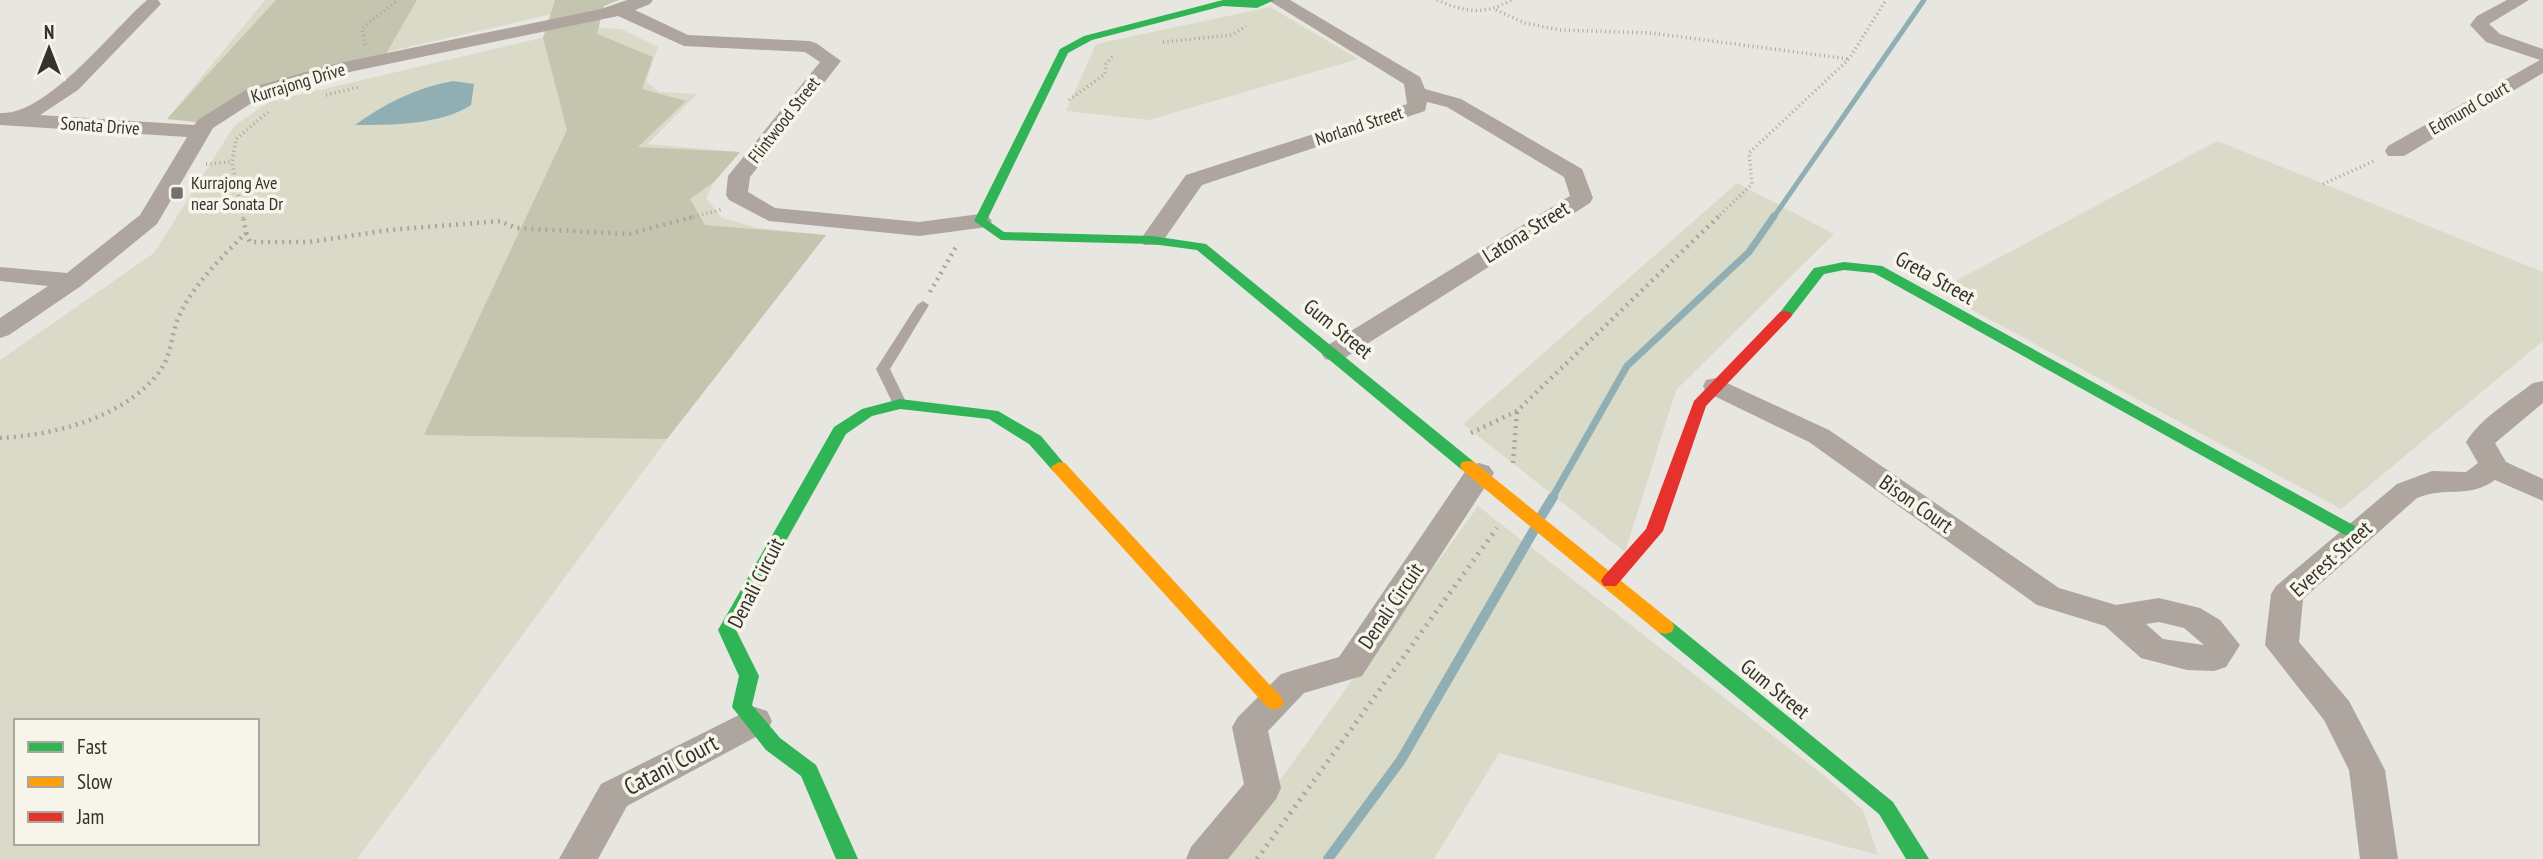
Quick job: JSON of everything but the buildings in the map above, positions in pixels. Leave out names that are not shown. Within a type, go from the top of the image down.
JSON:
[{"type":"street","name":"Kurrajong Drive","points":[[0,330],[72,281],[149,219],[205,124],[254,93],[364,64],[606,15],[644,0]]},
{"type":"street","points":[[749,202],[769,214],[919,229],[970,222],[1064,51],[1088,38],[1223,3],[1258,5],[1269,0]]},
{"type":"street","name":"Norland Street","points":[[1152,240],[1194,180],[1418,107],[1413,81],[1277,0]]},
{"type":"street","points":[[2520,0],[2483,20],[2479,25],[2493,38],[2543,55]]},
{"type":"street","points":[[9,120],[71,86],[152,5]]},
{"type":"street","name":"Flintwood Street","points":[[619,9],[684,40],[809,47],[831,61],[740,176],[737,195],[749,202]]},
{"type":"street","name":"Edmund Court","points":[[2396,151],[2543,65]]},
{"type":"street","name":"Latona Street","points":[[1334,353],[1581,198],[1574,174],[1454,103],[1416,93]]},
{"type":"street","name":"Sonata Drive","points":[[9,120],[201,132]]},
{"type":"street","name":"Gum Street","points":[[970,222],[1002,236],[1152,240],[1201,247],[1334,353],[1886,808],[1918,859]]},
{"type":"street","name":"Greta Street","points":[[1611,581],[1654,531],[1699,404],[1790,309],[1819,271],[1844,265],[1877,269],[2358,535]]},
{"type":"street","points":[[0,274],[72,281]]},
{"type":"street","name":"Bison Court","points":[[1716,386],[1819,436],[2049,597],[2116,617]]},
{"type":"street","points":[[2543,389],[2493,428],[2480,442],[2494,466],[2492,467],[2543,491]]},
{"type":"street","name":"Denali Circuit","points":[[846,859],[809,771],[773,744],[742,707],[749,676],[727,630],[840,431],[867,412],[900,404],[993,414],[1035,440],[1274,702]]},
{"type":"street","name":"Everest Street","points":[[2379,859],[2367,770],[2337,711],[2282,645],[2287,594],[2407,491],[2432,481],[2472,482],[2492,467]]},
{"type":"street","name":"Denali Circuit","points":[[1205,859],[1264,788],[1250,727],[1293,683],[1350,667],[1479,473]]},
{"type":"street","name":"Catani Court","points":[[578,859],[614,795],[755,721]]},
{"type":"lane","points":[[900,404],[883,369],[923,305]]},
{"type":"path","points":[[319,97],[368,84],[383,74],[364,64],[366,54],[362,28],[398,0]]},
{"type":"path","points":[[1437,0],[1475,14],[1496,10],[1511,0]]},
{"type":"path","points":[[1445,445],[1517,411],[1752,184],[1749,153],[1849,59],[1886,0]]},
{"type":"path","points":[[1496,10],[1525,23],[1560,30],[1651,33],[1849,59]]},
{"type":"path","points":[[1152,42],[1232,35],[1247,26]]},
{"type":"path","points":[[1037,101],[1066,103],[1105,74],[1105,64],[1112,55],[1121,51]]},
{"type":"path","points":[[270,110],[236,139],[232,163],[250,242],[309,242],[389,230],[500,221],[516,228],[629,234],[749,202]]},
{"type":"path","points":[[2323,184],[2396,151]]},
{"type":"path","points":[[923,305],[970,222]]},
{"type":"path","points":[[0,438],[47,434],[108,411],[128,399],[155,376],[167,359],[180,312],[246,233]]},
{"type":"path","points":[[1257,859],[1514,504],[1517,411]]},
{"type":"green space","points":[[265,0],[613,0],[291,74],[195,120],[167,119]]},
{"type":"green space","points":[[276,0],[417,0],[386,54],[327,65],[243,92],[196,122],[167,119]]},
{"type":"green space","points":[[555,0],[619,0],[604,6],[597,34],[653,57],[642,89],[686,101],[638,147],[740,152],[714,182],[690,199],[705,225],[826,235],[667,439],[424,435],[567,130],[543,38]]},
{"type":"green space","points":[[1270,7],[1358,59],[1149,120],[1066,111],[1096,44]]},
{"type":"green space","points":[[588,27],[621,29],[658,47],[646,81],[659,92],[697,94],[648,144],[740,152],[714,182],[706,198],[722,218],[758,228],[826,235],[667,439],[357,859],[0,859],[0,360],[154,253],[234,126],[269,102]]},
{"type":"green space","points":[[2217,141],[2543,272],[2543,341],[2341,509],[1937,291]]},
{"type":"green space","points":[[1737,183],[1834,234],[1676,390],[1625,552],[1463,424]]},
{"type":"green space","points":[[1478,506],[1826,777],[1863,810],[1878,855],[1499,753],[1434,859],[1223,859]]},
{"type":"water","points":[[453,81],[474,84],[471,105],[459,112],[415,122],[355,125],[401,97]]},
{"type":"waterway","points":[[1773,218],[1924,0]]},
{"type":"waterway","points":[[1552,498],[1627,366],[1749,252],[1774,216]]},
{"type":"waterway","points":[[1542,515],[1553,497]]},
{"type":"waterway","points":[[1328,859],[1401,760],[1534,530]]},
{"type":"traffic: fast","points":[[1269,0],[1257,5],[1223,3],[1088,38],[1064,51],[980,221],[1001,236],[1152,240],[1201,247],[1468,466]]},
{"type":"traffic: fast","points":[[1785,315],[1819,271],[1844,266],[1877,269],[2358,535]]},
{"type":"traffic: fast","points":[[847,859],[809,771],[773,744],[742,707],[749,676],[727,630],[840,431],[867,412],[900,404],[993,414],[1035,440],[1059,467]]},
{"type":"traffic: fast","points":[[1665,627],[1886,808],[1918,859]]},
{"type":"traffic: slow","points":[[1468,466],[1665,627]]},
{"type":"traffic: slow","points":[[1059,467],[1274,702]]},
{"type":"traffic: jam","points":[[1610,581],[1654,531],[1699,404],[1785,315]]},
{"type":"place","name":"Kurrajong Ave near Sonata Dr","points":[[177,193]]}]
